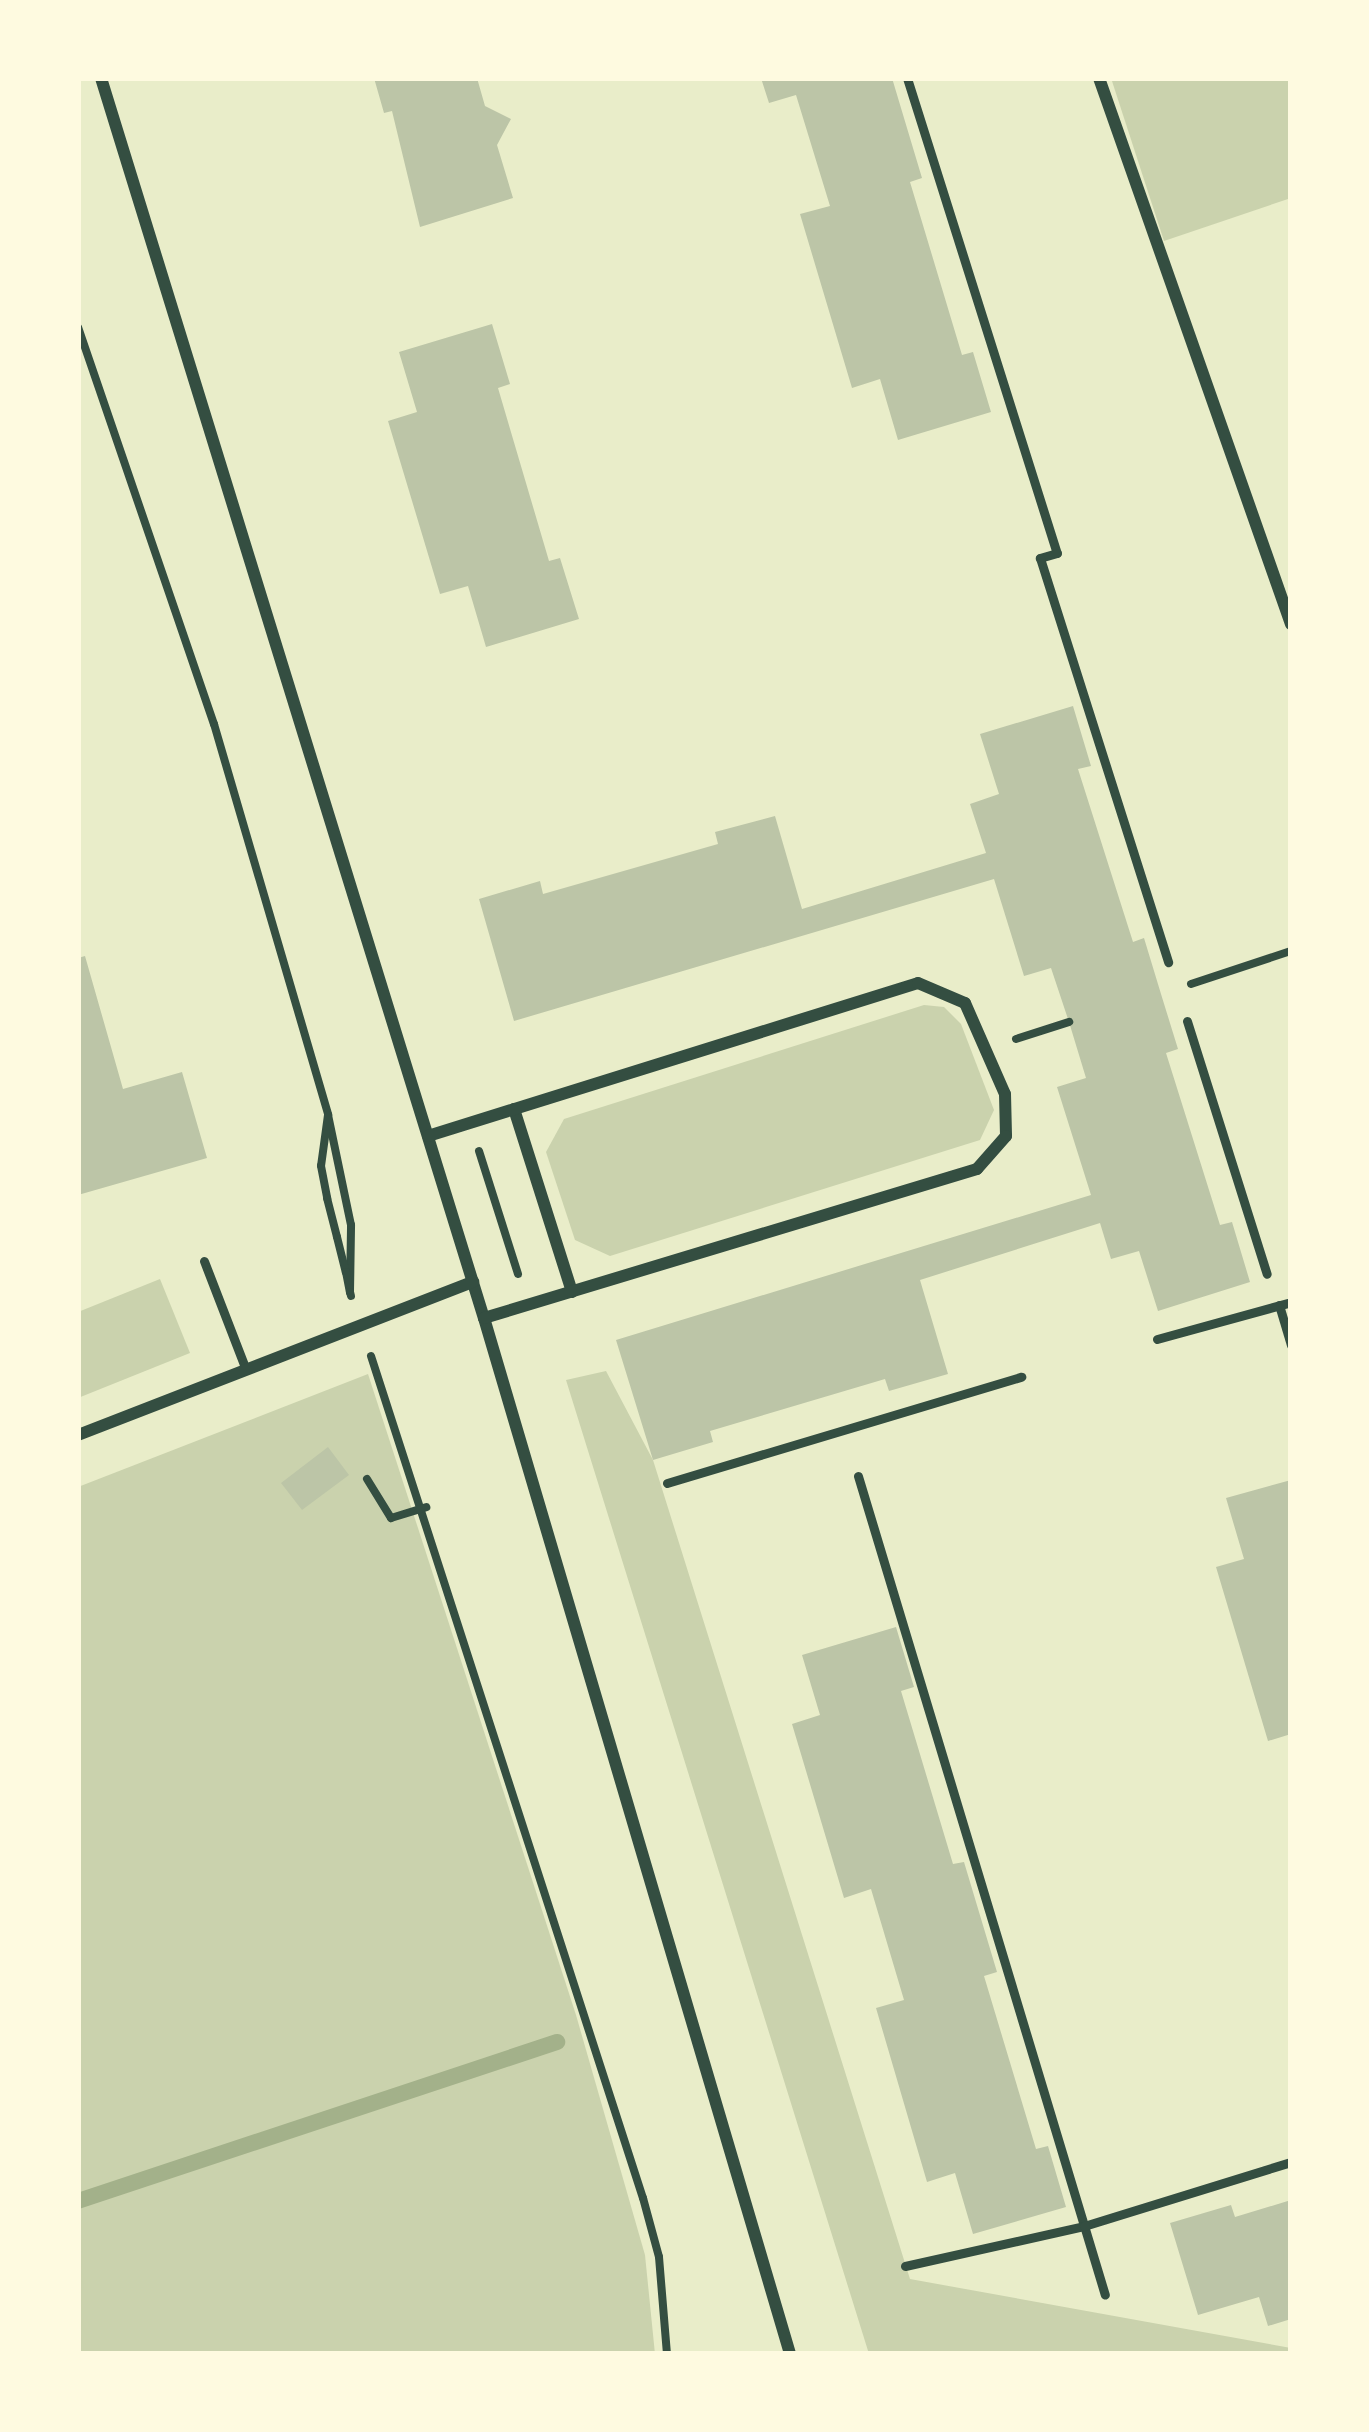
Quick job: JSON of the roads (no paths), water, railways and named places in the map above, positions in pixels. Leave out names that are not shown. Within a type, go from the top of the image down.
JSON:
[{"type":"street","points":[[101,78],[484,1318],[790,2354]]},
{"type":"street","points":[[1099,78],[1291,624]]},
{"type":"street","points":[[428,1136],[909,983],[958,996],[986,1048],[1009,1119],[998,1151],[977,1169],[484,1318]]},
{"type":"street","points":[[514,1109],[572,1292]]},
{"type":"street","points":[[78,1435],[359,1321],[473,1282]]},
{"type":"lane","points":[[907,78],[1057,553],[1040,558],[1168,962]]},
{"type":"lane","points":[[1187,1021],[1267,1274]]},
{"type":"lane","points":[[204,1261],[245,1367]]},
{"type":"lane","points":[[1157,1339],[1285,1304],[1291,1345]]},
{"type":"lane","points":[[668,1483],[1021,1377]]},
{"type":"lane","points":[[858,1476],[1105,2295]]},
{"type":"lane","points":[[905,2266],[1084,2226],[1291,2162]]},
{"type":"waterway","points":[[78,2201],[557,2042]]}]
